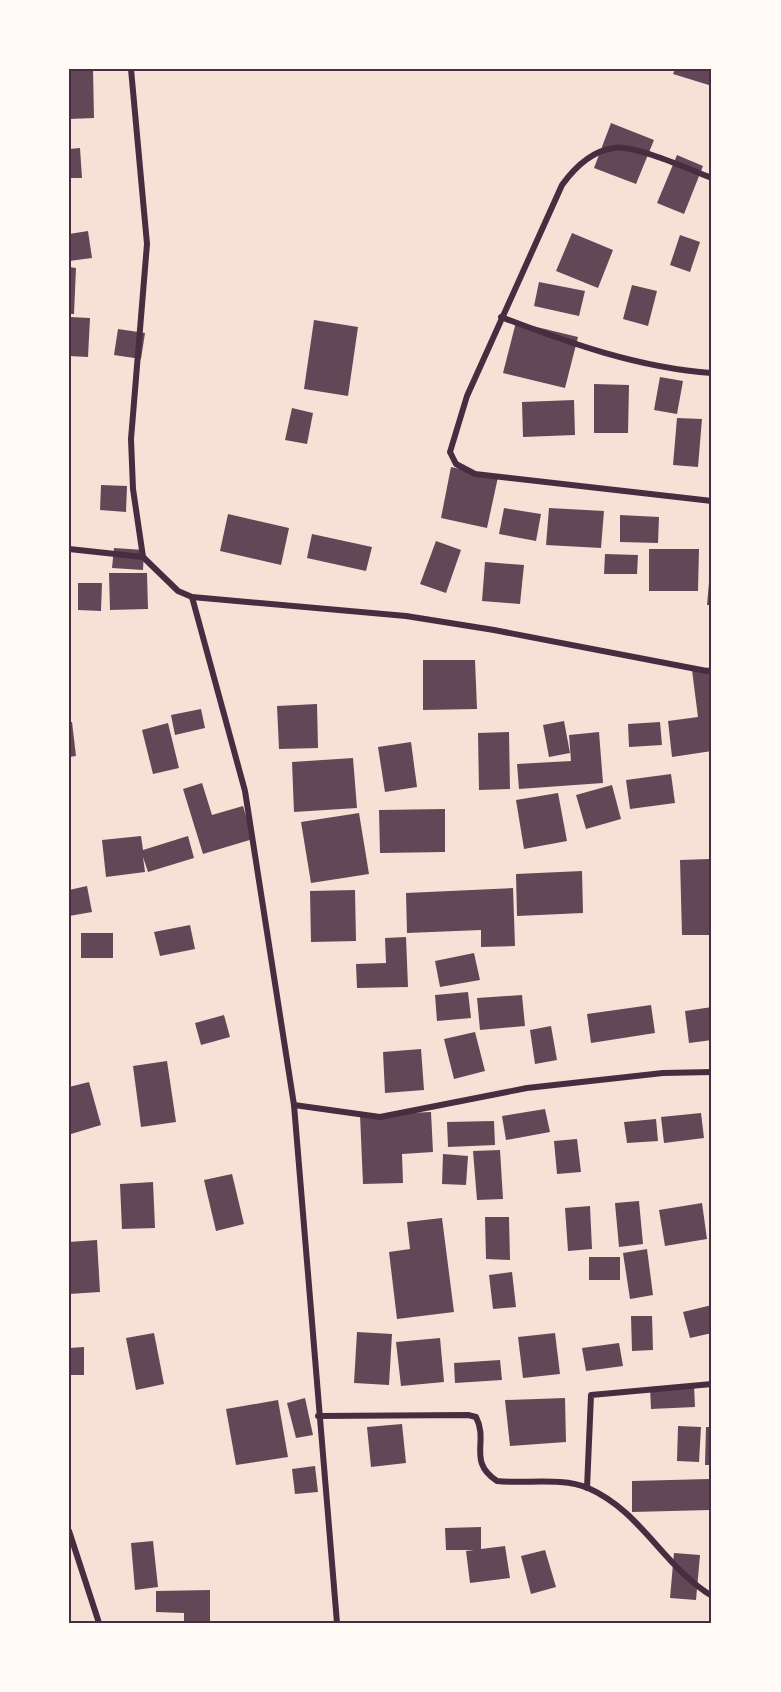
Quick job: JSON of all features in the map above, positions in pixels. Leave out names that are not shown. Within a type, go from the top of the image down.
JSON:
[{"type":"street","points":[[131,69],[147,244],[132,439],[133,489],[143,556],[178,591],[192,597],[406,616],[494,630],[712,672]]},
{"type":"street","points":[[712,178],[634,150],[615,147],[593,155],[576,166],[562,185],[501,317],[455,428],[450,452],[456,464],[469,473],[501,479],[712,501]]},
{"type":"street","points":[[501,317],[564,341],[624,358],[679,370],[712,373]]},
{"type":"street","points":[[69,549],[143,556]]},
{"type":"street","points":[[192,597],[245,790],[294,1106],[337,1623]]},
{"type":"street","points":[[294,1106],[380,1118],[527,1088],[663,1073],[712,1072]]},
{"type":"street","points":[[587,1488],[591,1395],[712,1384]]},
{"type":"street","points":[[318,1416],[468,1415],[476,1417],[480,1425],[479,1463],[497,1481],[555,1483],[587,1488],[630,1515],[679,1570],[712,1596]]},
{"type":"street","points":[[69,1533],[99,1623]]},
{"type":"building","points":[[69,69],[93,69],[94,118],[69,119]]},
{"type":"building","points":[[675,69],[712,69],[712,86],[673,74]]},
{"type":"building","points":[[611,123],[654,140],[636,184],[594,168]]},
{"type":"building","points":[[80,148],[82,178],[69,178],[69,149]]},
{"type":"building","points":[[677,155],[703,166],[684,214],[657,203]]},
{"type":"building","points":[[88,231],[92,258],[69,261],[69,234]]},
{"type":"building","points":[[572,233],[613,250],[598,288],[556,271]]},
{"type":"building","points":[[680,235],[700,242],[690,272],[670,265]]},
{"type":"building","points":[[69,267],[76,268],[74,314],[69,314]]},
{"type":"building","points":[[539,282],[585,291],[579,316],[534,306]]},
{"type":"building","points":[[632,285],[657,291],[648,326],[623,319]]},
{"type":"building","points":[[69,317],[90,318],[88,357],[69,356]]},
{"type":"building","points":[[314,320],[358,327],[348,396],[304,389]]},
{"type":"building","points":[[516,322],[578,337],[565,388],[503,373]]},
{"type":"building","points":[[118,329],[145,333],[141,359],[114,355]]},
{"type":"building","points":[[660,377],[683,381],[677,414],[654,410]]},
{"type":"building","points":[[594,384],[629,385],[628,433],[594,433]]},
{"type":"building","points":[[574,400],[575,435],[523,437],[522,402]]},
{"type":"building","points":[[292,408],[313,413],[307,444],[285,440]]},
{"type":"building","points":[[677,418],[702,419],[698,467],[673,465]]},
{"type":"building","points":[[451,467],[498,477],[487,528],[441,518]]},
{"type":"building","points":[[101,485],[127,486],[126,512],[100,510]]},
{"type":"building","points":[[504,508],[541,514],[536,541],[499,534]]},
{"type":"building","points":[[549,508],[604,511],[601,548],[546,545]]},
{"type":"building","points":[[228,514],[289,528],[281,565],[220,551]]},
{"type":"building","points":[[620,515],[659,517],[658,543],[620,542]]},
{"type":"building","points":[[312,534],[372,547],[366,571],[307,558]]},
{"type":"building","points":[[436,541],[461,550],[446,593],[420,584]]},
{"type":"building","points":[[114,548],[144,550],[143,570],[112,568]]},
{"type":"building","points":[[649,549],[699,549],[698,591],[649,591]]},
{"type":"building","points":[[605,554],[638,555],[637,574],[604,574]]},
{"type":"building","points":[[485,562],[524,565],[520,604],[482,601]]},
{"type":"building","points":[[710,571],[712,571],[712,605],[707,605]]},
{"type":"building","points":[[109,573],[147,573],[148,609],[110,610]]},
{"type":"building","points":[[78,583],[102,583],[101,611],[78,610]]},
{"type":"building","points":[[423,660],[475,660],[477,709],[423,710]]},
{"type":"building","points":[[712,667],[712,751],[672,757],[668,721],[698,717],[692,670]]},
{"type":"building","points":[[317,704],[318,748],[279,749],[277,706]]},
{"type":"building","points":[[201,709],[205,728],[175,735],[171,715]]},
{"type":"building","points":[[564,721],[570,753],[549,757],[543,725]]},
{"type":"building","points":[[69,722],[72,722],[76,756],[69,757]]},
{"type":"building","points":[[660,722],[662,745],[629,747],[628,724]]},
{"type":"building","points":[[168,723],[179,768],[153,774],[142,730]]},
{"type":"building","points":[[509,732],[510,789],[479,790],[478,733]]},
{"type":"building","points":[[599,732],[603,783],[519,789],[517,764],[571,761],[569,735]]},
{"type":"building","points":[[411,742],[417,787],[385,792],[378,747]]},
{"type":"building","points":[[353,758],[357,808],[294,812],[292,762]]},
{"type":"building","points":[[671,774],[675,803],[630,809],[626,780]]},
{"type":"building","points":[[202,783],[212,815],[243,806],[253,839],[203,854],[183,789]]},
{"type":"building","points":[[612,785],[621,819],[586,829],[576,795]]},
{"type":"building","points":[[558,793],[567,841],[524,849],[516,800]]},
{"type":"building","points":[[445,809],[445,852],[380,853],[379,810]]},
{"type":"building","points":[[359,813],[369,874],[311,883],[301,822]]},
{"type":"building","points":[[141,836],[143,850],[188,836],[194,858],[148,872],[143,857],[145,872],[106,877],[102,840]]},
{"type":"building","points":[[709,859],[711,935],[682,935],[680,860]]},
{"type":"building","points":[[582,871],[583,913],[517,916],[516,874]]},
{"type":"building","points":[[87,886],[92,912],[69,916],[69,890]]},
{"type":"building","points":[[513,888],[515,946],[481,947],[481,930],[407,933],[406,893]]},
{"type":"building","points":[[355,890],[356,941],[311,942],[310,891]]},
{"type":"building","points":[[190,925],[195,949],[160,956],[154,932]]},
{"type":"building","points":[[81,933],[113,933],[113,958],[81,958]]},
{"type":"building","points":[[406,937],[408,987],[357,988],[356,964],[386,963],[385,938]]},
{"type":"building","points":[[474,953],[480,980],[440,987],[435,961]]},
{"type":"building","points":[[468,992],[471,1018],[437,1021],[435,995]]},
{"type":"building","points":[[522,995],[525,1026],[480,1030],[477,998]]},
{"type":"building","points":[[651,1005],[655,1033],[591,1043],[587,1014]]},
{"type":"building","points":[[712,1007],[712,1040],[689,1043],[685,1011]]},
{"type":"building","points":[[224,1015],[230,1037],[201,1045],[195,1023]]},
{"type":"building","points":[[551,1026],[557,1060],[535,1064],[530,1030]]},
{"type":"building","points":[[475,1032],[485,1071],[454,1079],[444,1039]]},
{"type":"building","points":[[421,1049],[424,1090],[385,1093],[383,1052]]},
{"type":"building","points":[[167,1061],[176,1122],[141,1127],[133,1066]]},
{"type":"building","points":[[89,1082],[101,1125],[71,1134],[69,1087]]},
{"type":"building","points":[[545,1109],[550,1132],[506,1140],[502,1116]]},
{"type":"building","points":[[431,1112],[433,1152],[402,1154],[403,1183],[363,1184],[360,1115]]},
{"type":"building","points":[[701,1113],[704,1138],[664,1143],[661,1117]]},
{"type":"building","points":[[656,1119],[658,1141],[627,1143],[624,1122]]},
{"type":"building","points":[[494,1121],[495,1145],[448,1147],[447,1122]]},
{"type":"building","points":[[577,1139],[581,1172],[557,1174],[554,1141]]},
{"type":"building","points":[[500,1150],[503,1199],[477,1200],[473,1151]]},
{"type":"building","points":[[443,1154],[468,1156],[466,1185],[442,1184]]},
{"type":"building","points":[[232,1174],[244,1224],[216,1231],[204,1180]]},
{"type":"building","points":[[153,1182],[155,1228],[122,1229],[120,1184]]},
{"type":"building","points":[[639,1201],[643,1244],[619,1247],[615,1203]]},
{"type":"building","points":[[702,1203],[707,1239],[665,1246],[659,1210]]},
{"type":"building","points":[[590,1206],[592,1249],[568,1251],[565,1208]]},
{"type":"building","points":[[485,1217],[509,1217],[510,1260],[486,1259]]},
{"type":"building","points":[[442,1218],[454,1312],[397,1319],[389,1252],[410,1249],[407,1222]]},
{"type":"building","points":[[97,1240],[100,1292],[69,1294],[69,1242]]},
{"type":"building","points":[[647,1249],[653,1295],[630,1299],[623,1253]]},
{"type":"building","points":[[589,1257],[620,1257],[620,1280],[589,1280]]},
{"type":"building","points":[[512,1272],[516,1307],[493,1309],[489,1275]]},
{"type":"building","points":[[712,1305],[712,1333],[690,1338],[683,1312]]},
{"type":"building","points":[[631,1316],[652,1316],[653,1350],[632,1351]]},
{"type":"building","points":[[357,1332],[392,1334],[389,1385],[354,1383]]},
{"type":"building","points":[[154,1333],[164,1384],[136,1390],[126,1338]]},
{"type":"building","points":[[555,1333],[560,1374],[523,1378],[518,1337]]},
{"type":"building","points":[[440,1338],[444,1382],[401,1386],[396,1342]]},
{"type":"building","points":[[619,1343],[623,1366],[586,1371],[582,1348]]},
{"type":"building","points":[[84,1347],[84,1375],[69,1375],[69,1348]]},
{"type":"building","points":[[500,1360],[502,1380],[455,1383],[454,1363]]},
{"type":"building","points":[[694,1385],[695,1407],[651,1409],[650,1387]]},
{"type":"building","points":[[305,1398],[313,1435],[296,1438],[287,1403]]},
{"type":"building","points":[[565,1398],[566,1442],[510,1446],[505,1400]]},
{"type":"building","points":[[278,1400],[288,1457],[236,1465],[226,1409]]},
{"type":"building","points":[[402,1424],[406,1463],[371,1467],[367,1427]]},
{"type":"building","points":[[678,1426],[701,1427],[699,1462],[677,1461]]},
{"type":"building","points":[[706,1427],[712,1427],[712,1465],[705,1465]]},
{"type":"building","points":[[315,1466],[318,1492],[295,1494],[292,1469]]},
{"type":"building","points":[[709,1479],[710,1510],[632,1512],[632,1481]]},
{"type":"building","points":[[481,1527],[481,1549],[505,1546],[510,1578],[470,1583],[466,1551],[474,1550],[446,1550],[445,1528]]},
{"type":"building","points":[[153,1541],[158,1587],[135,1590],[131,1543]]},
{"type":"building","points":[[545,1550],[556,1587],[531,1594],[521,1556]]},
{"type":"building","points":[[674,1553],[700,1555],[696,1600],[670,1598]]},
{"type":"building","points":[[210,1590],[210,1623],[184,1623],[184,1613],[156,1612],[156,1591]]}]
